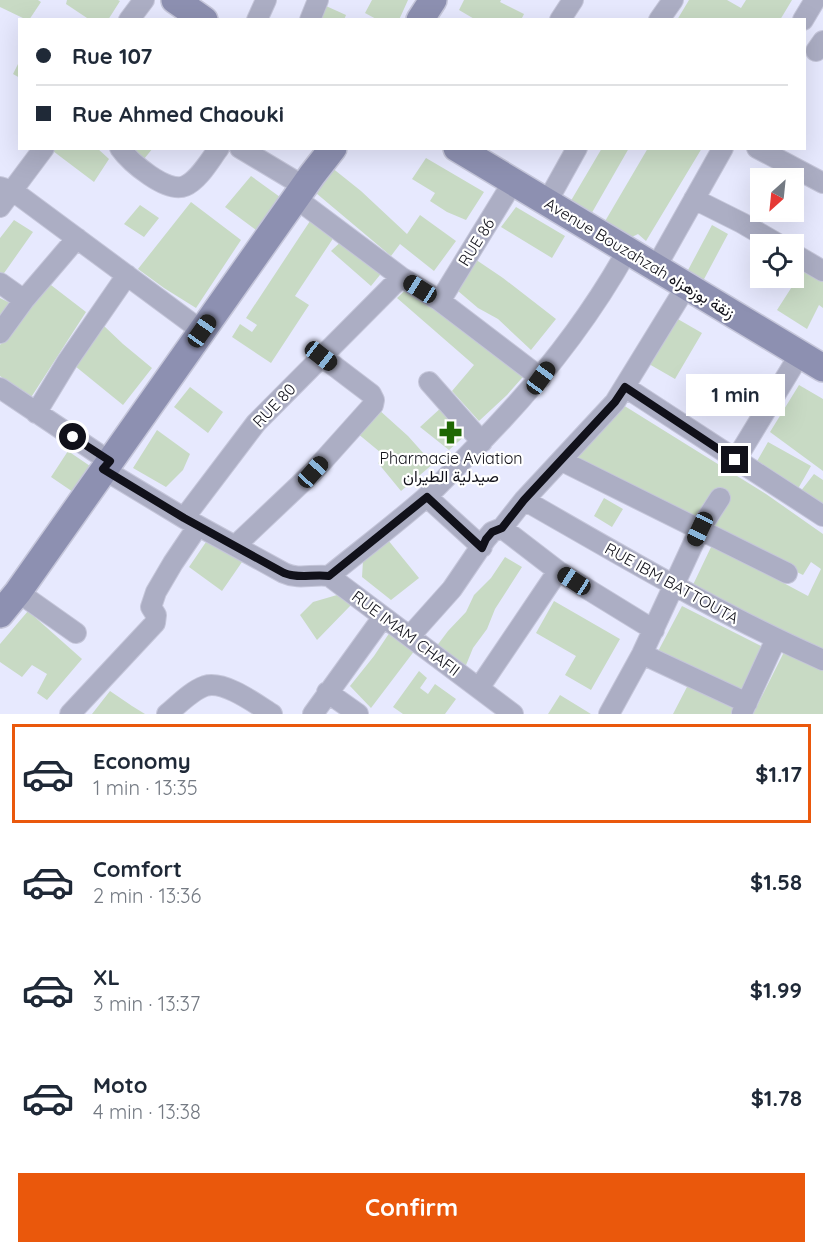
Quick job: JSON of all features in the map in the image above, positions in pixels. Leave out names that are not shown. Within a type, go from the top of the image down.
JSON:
[{"type":"street","points":[[130,18],[144,0]]},
{"type":"street","points":[[175,0],[202,11]]},
{"type":"street","points":[[258,18],[266,0]]},
{"type":"street","points":[[311,18],[318,0]]},
{"type":"street","points":[[421,18],[433,0]]},
{"type":"street","points":[[562,18],[573,0]]},
{"type":"street","points":[[660,18],[673,0]]},
{"type":"street","points":[[804,18],[815,0]]},
{"type":"street","points":[[0,207],[7,189],[42,150]]},
{"type":"street","points":[[122,150],[140,169],[179,188],[194,180],[217,150]]},
{"type":"street","points":[[243,150],[301,193],[401,277],[440,301],[541,378]]},
{"type":"street","points":[[76,633],[6,602],[332,150]]},
{"type":"street","points":[[547,202],[577,150]]},
{"type":"street","points":[[656,267],[722,150]]},
{"type":"street","points":[[762,150],[819,174]]},
{"type":"street","name":"Avenue Bouzahzah زنقة بوزهزاه","points":[[465,151],[823,368]]},
{"type":"street","name":"RUE 86","points":[[440,301],[513,182]]},
{"type":"street","points":[[7,189],[202,331]]},
{"type":"street","points":[[694,199],[761,234]]},
{"type":"street","points":[[0,333],[24,300],[77,238]]},
{"type":"street","points":[[0,388],[106,465],[191,522],[294,577],[306,577],[312,574],[329,576],[427,497],[541,378],[613,277],[627,251]]},
{"type":"street","points":[[804,260],[823,272]]},
{"type":"street","points":[[36,413],[128,275]]},
{"type":"street","name":"RUE 80","points":[[70,714],[154,624],[157,618],[151,607],[156,592],[191,522],[256,423],[401,277]]},
{"type":"street","points":[[0,283],[24,300]]},
{"type":"street","points":[[410,636],[452,589],[492,532],[502,528],[524,500],[615,402],[687,285]]},
{"type":"street","points":[[735,460],[800,354]]},
{"type":"street","points":[[236,545],[313,472],[373,405],[374,400],[371,394],[321,356]]},
{"type":"street","points":[[429,382],[482,442]]},
{"type":"street","points":[[625,387],[823,516]]},
{"type":"street","points":[[562,461],[787,573]]},
{"type":"street","points":[[427,497],[482,548]]},
{"type":"street","points":[[609,714],[654,630],[700,529],[720,498]]},
{"type":"street","name":"RUE IBM BATTOUTA","points":[[524,500],[673,586],[776,639],[823,660]]},
{"type":"street","points":[[502,528],[558,571],[654,630]]},
{"type":"street","points":[[479,688],[558,571]]},
{"type":"street","name":"RUE IMAM CHAFII","points":[[329,576],[513,714]]},
{"type":"street","points":[[312,714],[383,617]]},
{"type":"street","points":[[642,654],[744,709],[776,639]]},
{"type":"street","points":[[167,714],[202,687],[214,685],[224,687],[272,714]]},
{"type":"street","points":[[327,692],[358,714]]},
{"type":"building","points":[[0,0],[38,0],[41,2],[30,18],[23,18],[0,7]]},
{"type":"building","points":[[67,0],[120,1],[109,18],[87,18],[66,4]]},
{"type":"building","points":[[372,0],[408,0],[400,18],[374,18],[365,13]]},
{"type":"building","points":[[464,0],[501,0],[500,2],[524,14],[522,18],[473,18],[459,10]]},
{"type":"building","points":[[689,0],[727,0],[741,8],[746,0],[792,0],[781,18],[678,18]]},
{"type":"building","points":[[326,6],[346,15],[345,18],[320,18]]},
{"type":"building","points":[[18,64],[18,77],[13,74]]},
{"type":"building","points":[[52,150],[99,150],[109,159],[94,182]]},
{"type":"building","points":[[133,150],[151,150],[144,159]]},
{"type":"building","points":[[601,150],[628,150],[590,216],[569,204]]},
{"type":"building","points":[[647,150],[701,150],[646,241],[638,234],[630,238],[604,223]]},
{"type":"building","points":[[426,158],[484,192],[466,220],[430,201],[435,193],[412,179]]},
{"type":"building","points":[[331,167],[361,191],[407,234],[420,215],[456,241],[434,271],[400,244],[391,256],[310,188]]},
{"type":"building","points":[[251,176],[280,197],[269,216],[256,230],[225,207]]},
{"type":"building","points":[[191,202],[241,240],[196,308],[138,269]]},
{"type":"building","points":[[140,205],[159,218],[144,237],[124,224]]},
{"type":"building","points":[[516,207],[565,236],[552,258],[501,227]]},
{"type":"building","points":[[312,218],[336,234],[295,296],[309,305],[271,363],[232,337],[240,324],[252,332],[257,325],[246,318]]},
{"type":"building","points":[[14,220],[33,232],[2,276],[0,274],[0,238]]},
{"type":"building","points":[[712,225],[728,234],[703,281],[687,272]]},
{"type":"building","points":[[348,235],[388,265],[371,286],[331,251]]},
{"type":"building","points":[[469,255],[556,319],[531,350],[498,319],[478,308],[451,285]]},
{"type":"building","points":[[804,268],[823,279],[823,308],[819,305],[807,329],[777,310],[791,288],[804,288]]},
{"type":"building","points":[[419,277],[529,370],[479,421],[452,391],[474,365],[397,298]]},
{"type":"building","points":[[47,282],[86,312],[30,399],[0,376],[0,345]]},
{"type":"building","points":[[0,298],[10,303],[0,317]]},
{"type":"building","points":[[676,318],[702,333],[675,379],[649,364]]},
{"type":"building","points":[[103,325],[152,368],[123,405],[75,366]]},
{"type":"building","points":[[799,385],[823,399],[823,471],[770,432]]},
{"type":"building","points":[[190,387],[223,412],[208,433],[174,407]]},
{"type":"building","points":[[623,405],[766,494],[823,534],[823,654],[691,589],[712,545],[808,596],[821,569],[811,562],[803,575],[572,462],[577,453],[599,435]]},
{"type":"building","points":[[443,406],[467,434],[449,450],[420,427]]},
{"type":"building","points":[[378,409],[408,436],[433,464],[401,491],[378,463],[386,457],[357,433]]},
{"type":"building","points":[[157,430],[190,454],[183,470],[166,487],[133,468]]},
{"type":"building","points":[[768,442],[811,466],[795,494],[752,470]]},
{"type":"building","points":[[68,451],[90,466],[73,492],[51,477]]},
{"type":"building","points":[[814,474],[823,480],[823,508],[800,492]]},
{"type":"building","points":[[604,498],[623,509],[612,527],[594,516]]},
{"type":"building","points":[[388,540],[419,578],[391,600],[362,577],[363,561]]},
{"type":"building","points":[[206,542],[242,562],[222,591],[189,567]]},
{"type":"building","points":[[505,557],[522,567],[495,609],[487,629],[473,648],[464,670],[436,647],[466,612],[474,595],[491,578]]},
{"type":"building","points":[[337,595],[351,605],[317,640],[300,615],[313,602]]},
{"type":"building","points":[[554,601],[620,639],[591,690],[565,675],[576,656],[536,633]]},
{"type":"building","points":[[682,606],[763,647],[740,694],[655,657]]},
{"type":"building","points":[[28,611],[82,659],[47,700],[37,693],[47,674],[32,665],[22,677],[0,662],[0,644]]},
{"type":"building","points":[[390,632],[415,650],[371,708],[350,686]]},
{"type":"building","points":[[787,646],[823,664],[823,714],[753,714]]},
{"type":"building","points":[[419,671],[427,678],[420,688],[428,694],[435,684],[456,699],[445,714],[403,714],[393,707]]},
{"type":"building","points":[[688,685],[738,711],[737,714],[673,714]]},
{"type":"building","points":[[110,691],[132,706],[145,714],[92,714]]},
{"type":"building","points":[[560,695],[591,714],[548,714]]},
{"type":"place","name":"Pharmacie Aviation صيدلية الطيران","points":[[451,433]]},
{"type":"route","points":[[73,437],[110,461],[103,469],[198,526],[294,577],[306,577],[312,574],[329,576],[427,497],[482,548],[492,532],[502,528],[524,500],[615,402],[625,387],[735,460]]}]
